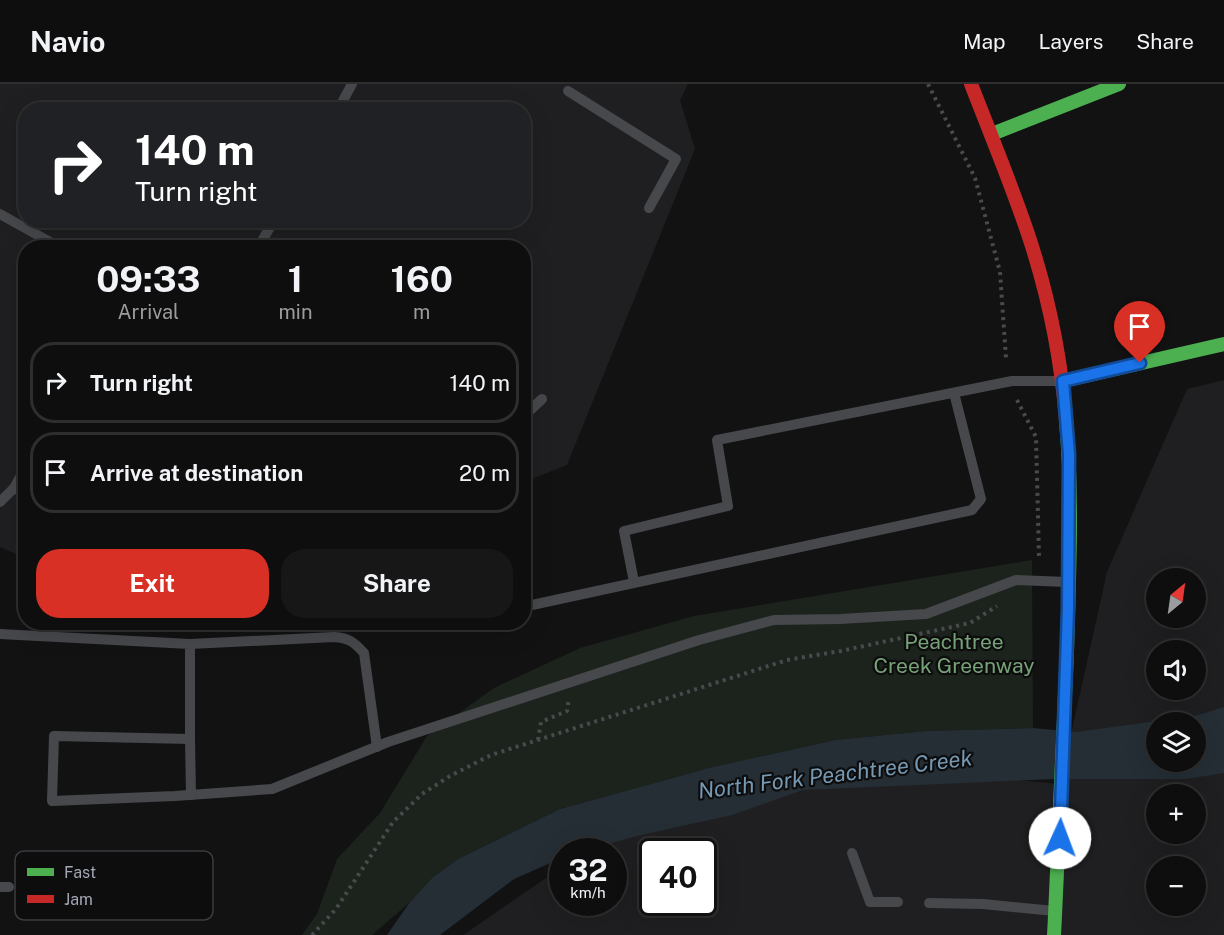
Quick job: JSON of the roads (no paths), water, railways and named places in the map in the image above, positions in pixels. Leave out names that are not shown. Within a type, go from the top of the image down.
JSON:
[{"type":"street","points":[[971,84],[992,134],[1037,263],[1063,381],[1069,454],[1068,609],[1061,815],[1054,935]]},
{"type":"street","points":[[992,134],[1119,84]]},
{"type":"street","points":[[1063,381],[1224,344]]},
{"type":"lane","points":[[342,102],[352,84]]},
{"type":"lane","points":[[568,91],[676,159],[649,208]]},
{"type":"lane","points":[[0,214],[18,224]]},
{"type":"lane","points":[[25,228],[47,240]]},
{"type":"lane","points":[[634,582],[624,531],[728,506],[717,440],[1012,381],[1063,381]]},
{"type":"lane","points":[[532,605],[972,510],[981,499],[954,393]]},
{"type":"lane","points":[[531,409],[542,399]]},
{"type":"lane","points":[[0,502],[18,481]]},
{"type":"lane","points":[[14,488],[18,490]]},
{"type":"lane","points":[[190,739],[54,736],[52,801],[272,789],[376,747],[699,640],[774,620],[926,614],[1016,580],[1068,582]]},
{"type":"lane","points":[[0,634],[189,644],[325,637],[347,638],[355,642],[364,653],[376,747]]},
{"type":"lane","points":[[189,644],[191,795]]},
{"type":"lane","points":[[852,853],[870,902],[898,902]]},
{"type":"lane","points":[[929,903],[983,904],[1056,911]]},
{"type":"water","name":"North Fork Peachtree Creek","points":[[1224,707],[1224,773],[1186,779],[1054,779],[803,790],[732,815],[627,839],[549,838],[549,864],[514,879],[440,935],[387,935],[410,902],[432,878],[458,859],[560,809],[709,768],[835,740],[926,731],[1033,728],[1076,732],[1146,723],[1146,772],[1206,772],[1206,713]]},
{"type":"park label","name":"Peachtree Creek Greenway","points":[[954,653]]}]
